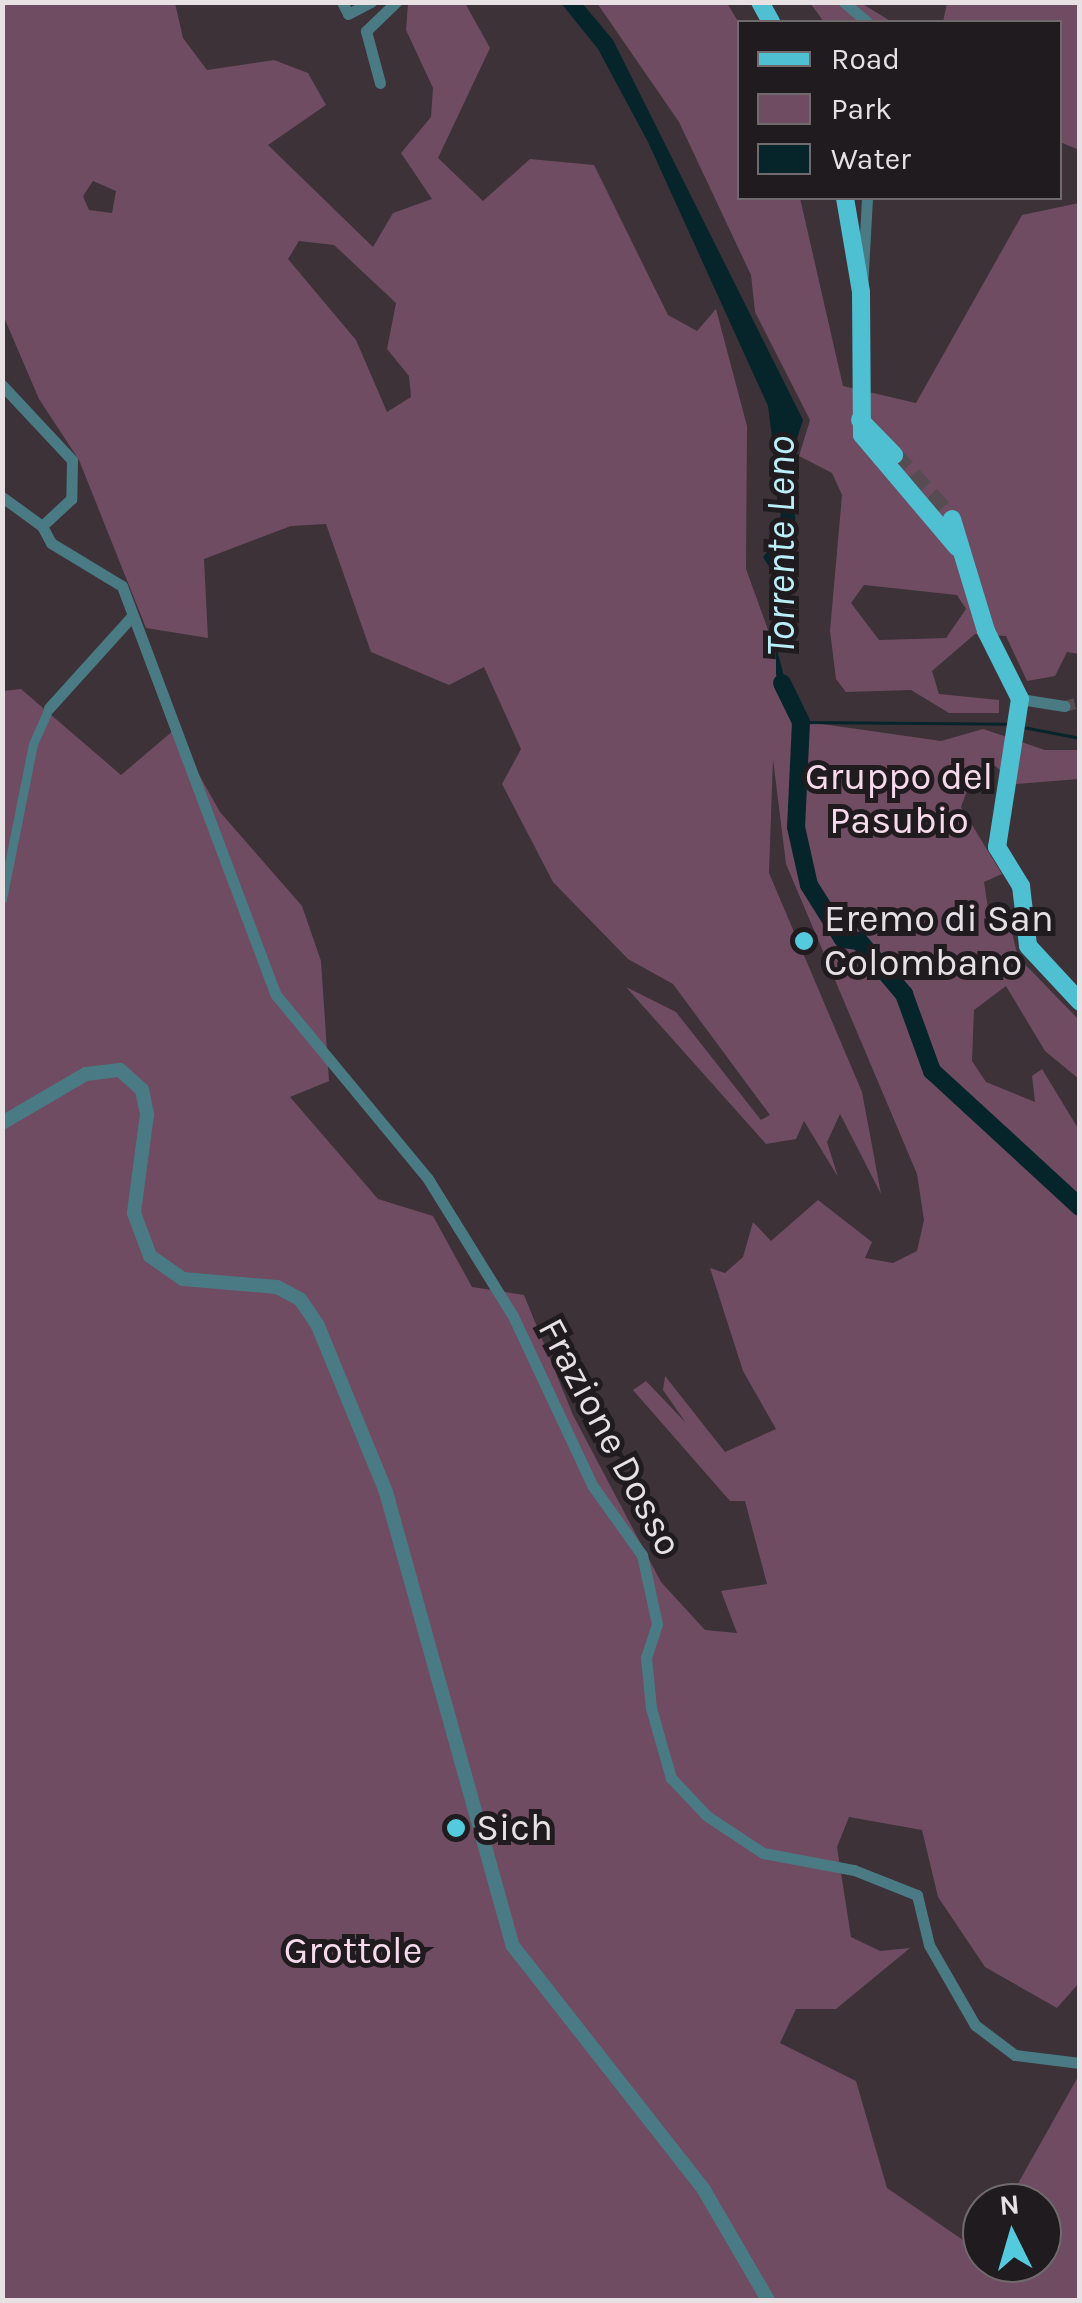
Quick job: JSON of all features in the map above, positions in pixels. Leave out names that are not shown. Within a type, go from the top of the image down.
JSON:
[{"type":"main road","points":[[845,200],[860,292],[860,420],[867,452],[961,551]]},
{"type":"main road","points":[[860,420],[894,455]]},
{"type":"main road","points":[[952,519],[1019,704],[994,832],[1021,886],[1028,946],[1080,1002]]},
{"type":"street","points":[[342,2],[348,14],[370,2]]},
{"type":"street","points":[[380,83],[366,30],[396,2]]},
{"type":"street","points":[[844,2],[864,20]]},
{"type":"street","points":[[860,292],[867,200]]},
{"type":"street","points":[[2,386],[72,460],[71,499],[42,526]]},
{"type":"street","points":[[2,496],[42,526],[51,543],[116,580],[134,618],[49,708],[33,744],[2,899]]},
{"type":"street","name":"Frazione Dosso","points":[[134,618],[276,995],[428,1179],[513,1316],[592,1485],[642,1555],[657,1624],[646,1657],[650,1708],[671,1778],[707,1816],[762,1853],[854,1870],[917,1896],[929,1946],[975,2026],[1016,2055],[1080,2063]]},
{"type":"street","points":[[1019,704],[1064,706]]},
{"type":"street","points":[[2,1123],[86,1074],[120,1070],[142,1090],[147,1114],[134,1213],[150,1256],[183,1280],[277,1287],[300,1299],[318,1326],[386,1492],[513,1946],[704,2190],[768,2300]]},
{"type":"green space","points":[[3,3],[175,3],[183,38],[207,70],[274,60],[308,73],[326,105],[268,145],[373,247],[393,213],[432,199],[401,153],[431,117],[433,88],[406,30],[408,3],[465,3],[490,48],[438,158],[483,201],[530,159],[594,165],[668,315],[697,331],[716,309],[747,426],[746,569],[801,721],[941,741],[983,729],[1045,750],[1079,750],[1079,779],[1016,784],[994,765],[971,780],[961,807],[1002,874],[984,882],[989,915],[1007,913],[1018,957],[1079,1020],[1079,1079],[1045,1051],[1006,986],[974,1010],[972,1061],[986,1082],[1035,1102],[1032,1076],[1042,1069],[1079,1130],[1079,1983],[1057,2008],[985,1967],[938,1897],[922,1830],[849,1817],[837,1847],[851,1937],[880,1951],[910,1948],[836,2009],[796,2009],[780,2043],[856,2081],[887,2188],[962,2239],[962,2283],[1062,2283],[1062,2183],[1018,2183],[1079,2075],[1079,2300],[3,2300],[3,691],[21,689],[121,775],[174,730],[220,812],[302,906],[321,961],[329,1081],[290,1097],[378,1199],[433,1216],[472,1287],[524,1295],[573,1415],[661,1582],[705,1630],[737,1633],[721,1591],[767,1584],[745,1501],[730,1501],[633,1390],[646,1381],[686,1423],[663,1390],[665,1376],[725,1452],[776,1429],[743,1371],[710,1268],[725,1273],[743,1257],[753,1222],[771,1241],[818,1200],[872,1242],[865,1258],[893,1263],[917,1251],[924,1220],[917,1174],[786,864],[773,759],[769,873],[862,1092],[881,1194],[840,1114],[827,1142],[838,1177],[804,1121],[796,1139],[766,1144],[626,987],[676,1012],[761,1120],[770,1115],[673,984],[628,959],[553,882],[502,784],[521,749],[484,667],[449,685],[371,652],[326,524],[291,526],[204,559],[208,638],[146,628],[79,460],[39,399],[3,315]],"holes":[[[93,181],[116,191],[112,213],[89,210],[83,196]],[[299,241],[334,245],[396,303],[387,349],[409,376],[411,397],[387,412],[356,340],[288,259]]]},
{"type":"green space","points":[[597,3],[727,3],[737,20],[737,200],[800,200],[843,386],[916,403],[1022,215],[1079,203],[1079,654],[1067,652],[1055,676],[1027,681],[1006,636],[975,634],[932,671],[939,694],[999,700],[999,713],[949,713],[911,690],[846,692],[836,679],[830,631],[842,495],[832,473],[799,456],[810,420],[755,312],[751,275],[679,122]],"holes":[[[864,585],[957,595],[966,609],[946,638],[879,640],[851,603]]]},
{"type":"green space","points":[[810,3],[861,3],[889,20],[823,20]]},
{"type":"green space","points":[[947,3],[1079,3],[1079,150],[1062,143],[1062,20],[943,20]]},
{"type":"water","points":[[561,3],[582,3],[613,40],[803,420],[790,460],[796,527],[778,654],[792,703],[783,705],[776,674],[776,578],[763,557],[779,537],[781,508],[768,406],[648,142],[598,49]]},
{"type":"waterway","name":"Torrente Leno","points":[[782,683],[801,722],[796,827],[809,885],[843,939],[859,941],[904,994],[932,1071],[1080,1207]]},
{"type":"waterway","points":[[801,722],[1010,724]]},
{"type":"waterway","points":[[1023,727],[1080,738]]},
{"type":"tunnel","points":[[894,455],[952,519]]},
{"type":"tunnel","points":[[1064,706],[1080,702]]},
{"type":"place","name":"Eremo di San Colombano","points":[[804,941]]},
{"type":"place","name":"Sich","points":[[456,1828]]},
{"type":"park label","name":"Gruppo del Pasubio","points":[[899,799]]},
{"type":"park label","name":"Grottole","points":[[353,1951]]}]
